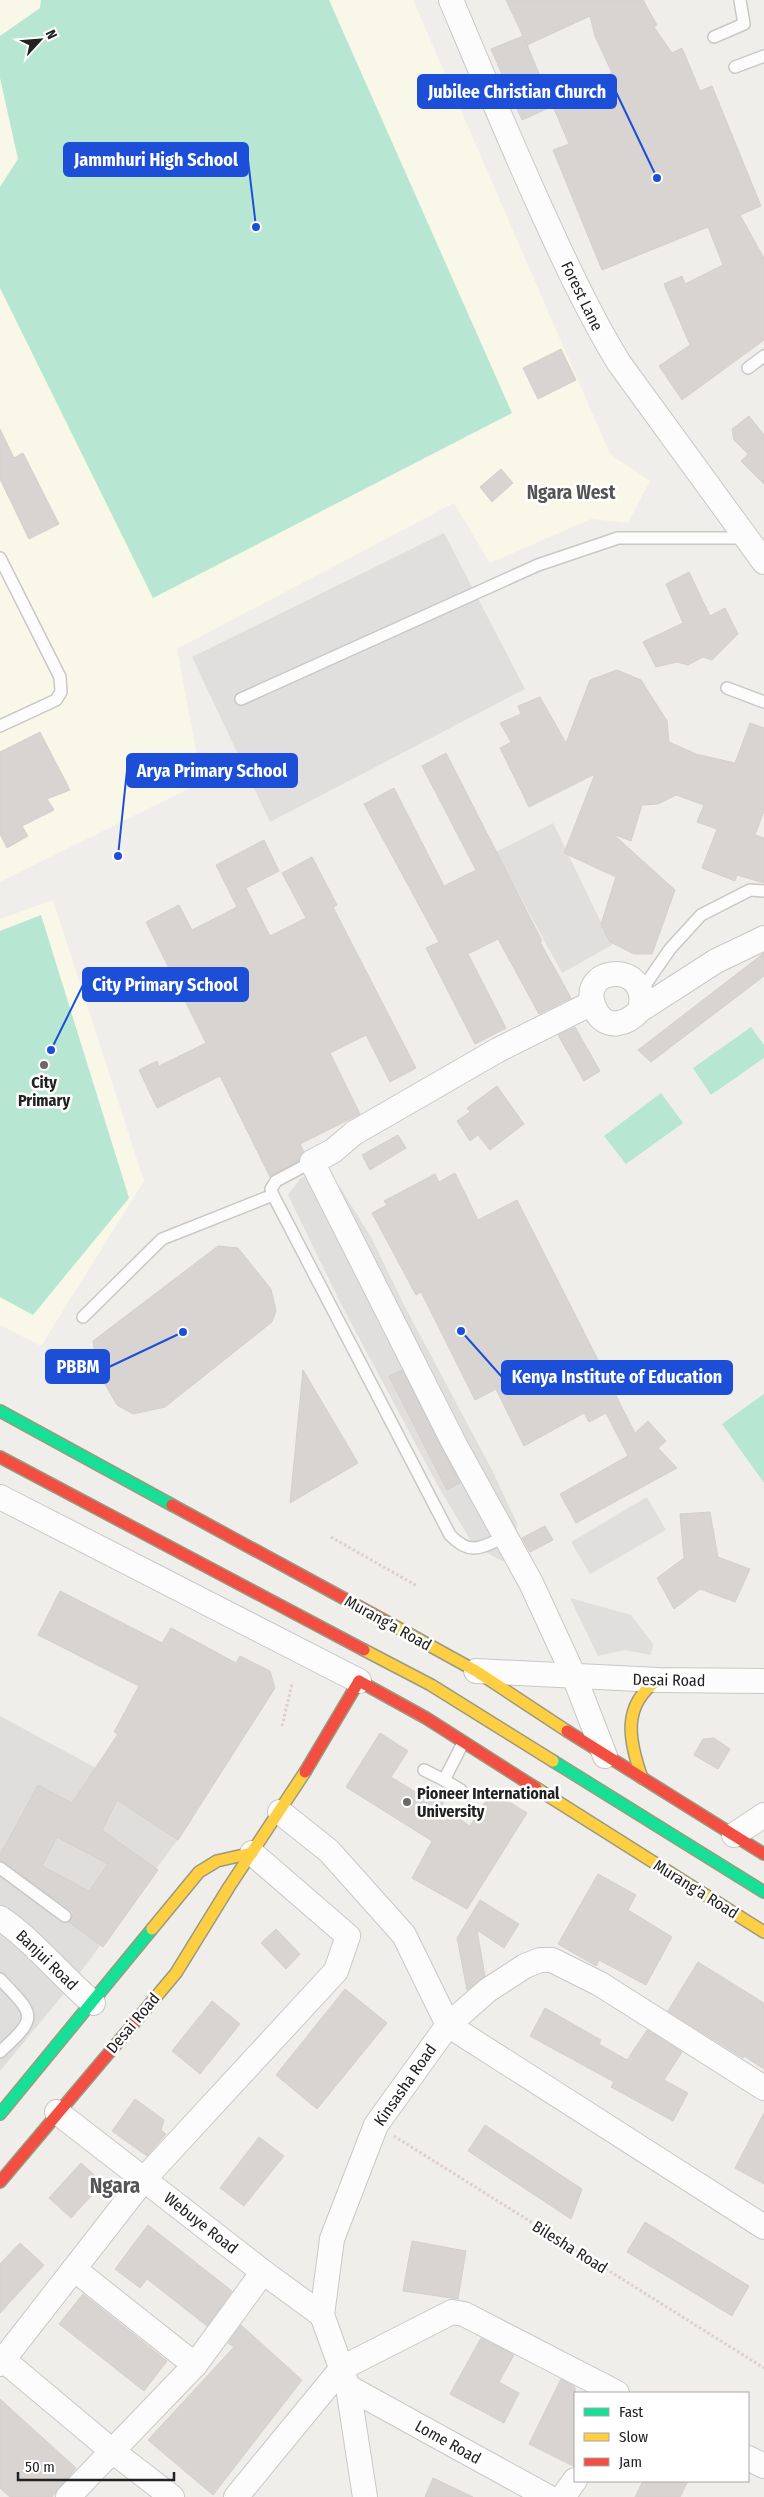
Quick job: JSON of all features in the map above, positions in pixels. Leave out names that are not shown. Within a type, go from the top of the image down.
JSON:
[{"type":"main road","name":"Murang'a Road","points":[[0,1411],[476,1671],[605,1756],[764,1854]]},
{"type":"main road","name":"Murang'a Road","points":[[0,1457],[431,1685],[764,1892]]},
{"type":"main road","points":[[642,1778],[634,1756],[630,1730],[636,1705],[644,1687],[658,1680]]},
{"type":"main road","name":"Murang'a Road","points":[[359,1681],[426,1718],[764,1932]]},
{"type":"main road","name":"Desai Road","points":[[0,2182],[176,1973],[280,1812],[359,1681]]},
{"type":"main road","points":[[0,2114],[199,1872],[208,1864],[217,1860],[252,1853]]},
{"type":"street","name":"Forest Lane","points":[[451,0],[503,126],[557,244],[602,335],[619,363],[764,562]]},
{"type":"street","points":[[640,1001],[628,976],[620,973],[601,977],[594,984],[592,1003],[600,1017],[611,1024],[626,1021],[640,1001],[764,938]]},
{"type":"street","points":[[592,1003],[498,1050],[354,1133],[333,1151],[312,1162],[411,1359],[504,1537],[531,1584],[574,1676],[605,1756]]},
{"type":"street","name":"Murang'a Road","points":[[0,1497],[359,1681]]},
{"type":"street","name":"Desai Road","points":[[476,1671],[658,1680],[764,1681]]},
{"type":"street","points":[[280,1812],[328,1851],[404,1935],[448,2024],[764,2227]]},
{"type":"street","points":[[734,1835],[764,1815]]},
{"type":"street","points":[[172,2497],[1,2360],[144,2179],[336,1971],[348,1936],[252,1853]]},
{"type":"street","name":"Banjui Road","points":[[0,1920],[37,1948],[71,1984],[93,2003]]},
{"type":"street","name":"Kinsasha Road","points":[[322,2315],[332,2239],[376,2125],[448,2024],[488,1990],[525,1966],[540,1960],[552,1960],[600,1984],[764,2088]]},
{"type":"street","name":"Webuye Road","points":[[57,2112],[263,2272],[322,2315]]},
{"type":"street","points":[[74,2268],[195,2365]]},
{"type":"street","points":[[68,2497],[111,2450],[195,2365],[263,2272]]},
{"type":"street","points":[[236,2497],[345,2377],[452,2312],[464,2314],[615,2392]]},
{"type":"street","points":[[322,2315],[345,2377],[365,2497]]},
{"type":"street","name":"Lome Road","points":[[345,2377],[548,2497]]},
{"type":"street","points":[[749,2458],[764,2466]]},
{"type":"street","points":[[563,2497],[574,2481]]},
{"type":"lane","points":[[714,36],[744,24],[740,0]]},
{"type":"lane","points":[[735,67],[764,56]]},
{"type":"lane","points":[[748,368],[764,356]]},
{"type":"lane","points":[[241,700],[538,565],[618,538],[746,538]]},
{"type":"lane","points":[[0,558],[60,677],[61,692],[56,700],[0,726]]},
{"type":"lane","points":[[727,688],[764,702]]},
{"type":"lane","points":[[640,1001],[670,949],[701,915],[750,890],[764,891]]},
{"type":"lane","points":[[312,1162],[276,1181],[271,1189],[273,1195],[450,1535],[459,1545],[473,1548],[480,1548],[504,1537]]},
{"type":"lane","points":[[83,1317],[162,1239],[273,1195]]},
{"type":"lane","points":[[444,1780],[463,1743]]},
{"type":"lane","points":[[424,1770],[461,1790]]},
{"type":"lane","points":[[0,1868],[65,1916]]},
{"type":"lane","points":[[0,1979],[24,2004],[28,2015],[25,2029],[0,2052]]},
{"type":"path","points":[[331,1537],[417,1586]]},
{"type":"path","points":[[282,1726],[292,1684]]},
{"type":"path","name":"Bilesha Road","points":[[376,2125],[764,2368]]},
{"type":"shaded area","points":[[0,0],[413,0],[610,454],[650,481],[628,523],[591,519],[490,563],[454,503],[177,649],[202,782],[0,882]]},
{"type":"shaded area","points":[[444,533],[525,689],[270,822],[192,657]]},
{"type":"shaded area","points":[[553,823],[612,945],[562,973],[496,852]]},
{"type":"shaded area","name":"City Primary","points":[[53,900],[144,1181],[41,1346],[0,1325],[0,919]]},
{"type":"shaded area","points":[[323,1170],[340,1187],[371,1237],[405,1307],[492,1470],[517,1523],[515,1550],[504,1562],[474,1546],[438,1486],[341,1304],[288,1195],[301,1178]]},
{"type":"shaded area","points":[[647,1497],[666,1530],[590,1574],[571,1542]]},
{"type":"shaded area","points":[[570,1598],[631,1615],[653,1644],[651,1655],[624,1650],[598,1656]]},
{"type":"shaded area","points":[[0,1716],[192,1820],[71,1985],[0,2071]]},
{"type":"green space","points":[[41,0],[329,0],[512,413],[153,598],[0,288],[0,187],[18,159],[0,78],[0,36],[40,8]]},
{"type":"green space","name":"City Primary","points":[[41,915],[129,1198],[33,1315],[0,1297],[0,931]]},
{"type":"green space","points":[[751,1027],[764,1045],[764,1058],[711,1095],[693,1068]]},
{"type":"green space","points":[[661,1093],[683,1123],[626,1164],[604,1136]]},
{"type":"green space","points":[[764,1394],[764,1483],[722,1424]]},
{"type":"building","points":[[506,0],[643,0],[657,25],[654,27],[672,53],[682,48],[700,91],[712,86],[761,206],[740,215],[764,258],[764,340],[682,400],[659,366],[690,345],[664,284],[682,276],[685,284],[723,265],[708,227],[602,270],[553,150],[569,144],[553,106],[522,120],[491,49],[523,36]],"holes":[[[590,16],[595,36],[612,73],[550,100],[527,45]]]},
{"type":"building","points":[[561,349],[576,380],[538,399],[523,368]]},
{"type":"building","points":[[749,416],[764,435],[764,484],[741,461],[748,454],[734,440],[732,429]]},
{"type":"building","points":[[0,429],[14,458],[23,453],[59,524],[29,539],[0,479]]},
{"type":"building","points":[[501,469],[513,483],[492,502],[480,487]]},
{"type":"building","points":[[689,572],[710,616],[725,608],[738,634],[712,660],[703,657],[688,665],[677,662],[656,667],[643,642],[683,623],[666,584]]},
{"type":"building","points":[[617,670],[641,680],[667,721],[669,742],[696,754],[735,763],[750,723],[764,728],[764,811],[755,835],[764,838],[764,883],[737,875],[735,881],[702,868],[717,829],[697,822],[704,805],[676,795],[658,804],[642,805],[631,841],[613,834],[675,890],[652,954],[634,954],[610,942],[601,924],[616,877],[564,853],[595,774],[529,807],[500,748],[511,742],[500,723],[521,714],[518,706],[540,697],[566,743],[590,680]]},
{"type":"building","points":[[40,732],[70,790],[47,799],[54,810],[22,826],[28,836],[7,848],[0,834],[0,752]]},
{"type":"building","points":[[446,753],[542,941],[540,942],[571,998],[539,1014],[498,939],[468,954],[506,1028],[475,1044],[426,948],[439,942],[364,804],[394,788],[444,886],[476,870],[422,766]]},
{"type":"building","points":[[264,840],[279,871],[246,888],[270,936],[306,918],[282,873],[312,857],[337,905],[333,907],[416,1068],[390,1082],[366,1035],[330,1053],[360,1114],[300,1144],[304,1152],[298,1161],[270,1177],[220,1076],[157,1108],[139,1070],[157,1061],[159,1066],[206,1043],[146,922],[179,905],[192,930],[237,907],[216,865]]},
{"type":"building","points":[[764,953],[764,976],[651,1062],[638,1050]]},
{"type":"building","points":[[575,1027],[600,1071],[584,1081],[558,1035]]},
{"type":"building","points":[[497,1086],[524,1124],[490,1150],[478,1135],[470,1141],[457,1121],[470,1112],[467,1108]]},
{"type":"building","points":[[398,1135],[406,1148],[370,1170],[362,1155]]},
{"type":"building","points":[[455,1173],[478,1220],[517,1200],[635,1433],[648,1421],[666,1441],[658,1448],[677,1468],[576,1523],[560,1494],[628,1456],[606,1413],[589,1422],[584,1413],[524,1446],[496,1389],[475,1400],[421,1292],[416,1295],[372,1213],[387,1205],[384,1201],[435,1174],[439,1182]]},
{"type":"building","points":[[218,1246],[238,1248],[271,1289],[276,1311],[272,1322],[165,1407],[133,1414],[117,1405],[98,1372],[93,1341]]},
{"type":"building","points":[[303,1370],[358,1463],[290,1503]]},
{"type":"building","points":[[402,1370],[460,1483],[447,1490],[389,1376]]},
{"type":"building","points":[[710,1512],[718,1557],[750,1569],[735,1602],[700,1589],[674,1609],[657,1578],[684,1558],[680,1514]]},
{"type":"building","points":[[545,1526],[553,1540],[530,1552],[522,1538]]},
{"type":"building","points":[[60,1591],[162,1643],[171,1628],[236,1663],[240,1656],[270,1671],[275,1688],[178,1840],[117,1800],[102,1830],[158,1870],[103,1947],[69,1922],[74,1912],[0,1861],[0,1855],[38,1785],[72,1803],[118,1734],[114,1732],[139,1686],[38,1635]],"holes":[[[57,1837],[108,1864],[89,1891],[42,1866]]]},
{"type":"building","name":"Pioneer International University","points":[[380,1733],[408,1751],[391,1777],[422,1796],[428,1786],[446,1798],[441,1807],[470,1826],[492,1791],[527,1813],[467,1909],[412,1878],[432,1841],[346,1787]]},
{"type":"building","points":[[714,1738],[730,1749],[718,1769],[694,1755],[703,1739]]},
{"type":"building","points":[[598,1874],[636,1895],[628,1910],[672,1937],[646,1985],[599,1960],[596,1966],[558,1944]]},
{"type":"building","points":[[480,1900],[519,1924],[504,1948],[477,1930],[485,1976],[467,1990],[457,1938]]},
{"type":"building","points":[[276,1929],[300,1954],[286,1969],[261,1943]]},
{"type":"building","points":[[698,1962],[764,2003],[764,2069],[668,2011]]},
{"type":"building","points":[[345,1989],[387,2023],[317,2109],[276,2075]]},
{"type":"building","points":[[212,2001],[240,2024],[200,2074],[172,2051]]},
{"type":"building","points":[[545,2008],[601,2040],[599,2044],[627,2060],[647,2030],[682,2052],[664,2080],[688,2093],[673,2121],[611,2087],[614,2082],[530,2036]]},
{"type":"building","points":[[135,2099],[164,2120],[161,2130],[166,2134],[147,2156],[112,2131]]},
{"type":"building","points":[[764,2113],[764,2184],[735,2168]]},
{"type":"building","points":[[485,2125],[582,2189],[571,2219],[468,2151]]},
{"type":"building","points":[[259,2137],[284,2156],[244,2206],[220,2188]]},
{"type":"building","points":[[81,2163],[103,2183],[71,2218],[49,2198]]},
{"type":"building","points":[[645,2222],[749,2286],[732,2316],[627,2252]]},
{"type":"building","points":[[148,2225],[232,2291],[207,2326],[147,2279],[140,2288],[115,2269]]},
{"type":"building","points":[[412,2241],[466,2251],[458,2299],[403,2291]]},
{"type":"building","points":[[20,2243],[44,2265],[0,2313],[0,2264]]},
{"type":"building","points":[[83,2294],[167,2361],[144,2391],[59,2324]]},
{"type":"building","points":[[241,2325],[302,2380],[213,2495],[148,2440],[234,2347],[228,2343]]},
{"type":"building","points":[[481,2338],[514,2355],[499,2382],[519,2393],[504,2423],[450,2394]]},
{"type":"building","points":[[561,2379],[575,2387],[574,2466],[529,2444]]},
{"type":"building","points":[[0,2399],[76,2468],[52,2497],[10,2497],[0,2488]]},
{"type":"building","points":[[433,2478],[473,2497],[425,2497]]},
{"type":"building","points":[[642,2482],[688,2482],[680,2497],[635,2497]]},
{"type":"traffic: fast","points":[[0,1411],[172,1505]]},
{"type":"traffic: fast","points":[[553,1761],[764,1892]]},
{"type":"traffic: fast","points":[[0,2114],[152,1929]]},
{"type":"traffic: slow","points":[[389,1623],[476,1671],[567,1731]]},
{"type":"traffic: slow","points":[[364,1650],[431,1685],[553,1761]]},
{"type":"traffic: slow","points":[[642,1778],[634,1751],[631,1724],[633,1712],[638,1701],[646,1690],[658,1680]]},
{"type":"traffic: slow","points":[[140,2016],[176,1973],[229,1887],[305,1772]]},
{"type":"traffic: slow","points":[[536,1788],[764,1932]]},
{"type":"traffic: slow","points":[[152,1929],[199,1872],[217,1861],[252,1853]]},
{"type":"traffic: jam","points":[[0,1457],[364,1650]]},
{"type":"traffic: jam","points":[[172,1505],[389,1623]]},
{"type":"traffic: jam","points":[[305,1772],[359,1681]]},
{"type":"traffic: jam","points":[[359,1681],[426,1718],[536,1788]]},
{"type":"traffic: jam","points":[[567,1731],[764,1854]]},
{"type":"traffic: jam","points":[[0,2182],[140,2016]]},
{"type":"place","name":"Jubilee Christian Church","points":[[657,178]]},
{"type":"place","name":"Jammhuri High School","points":[[256,227]]},
{"type":"place","name":"Arya Primary School","points":[[118,856]]},
{"type":"place","name":"City Primary School","points":[[51,1050]]},
{"type":"place","name":"City Primary","points":[[44,1065]]},
{"type":"place","name":"Kenya Institute of Education","points":[[461,1331]]},
{"type":"place","name":"PBBM","points":[[183,1332]]},
{"type":"place","name":"Pioneer International University","points":[[407,1802]]},
{"type":"district","name":"Ngara West","points":[[571,492]]},
{"type":"district","name":"Ngara","points":[[115,2186]]}]
